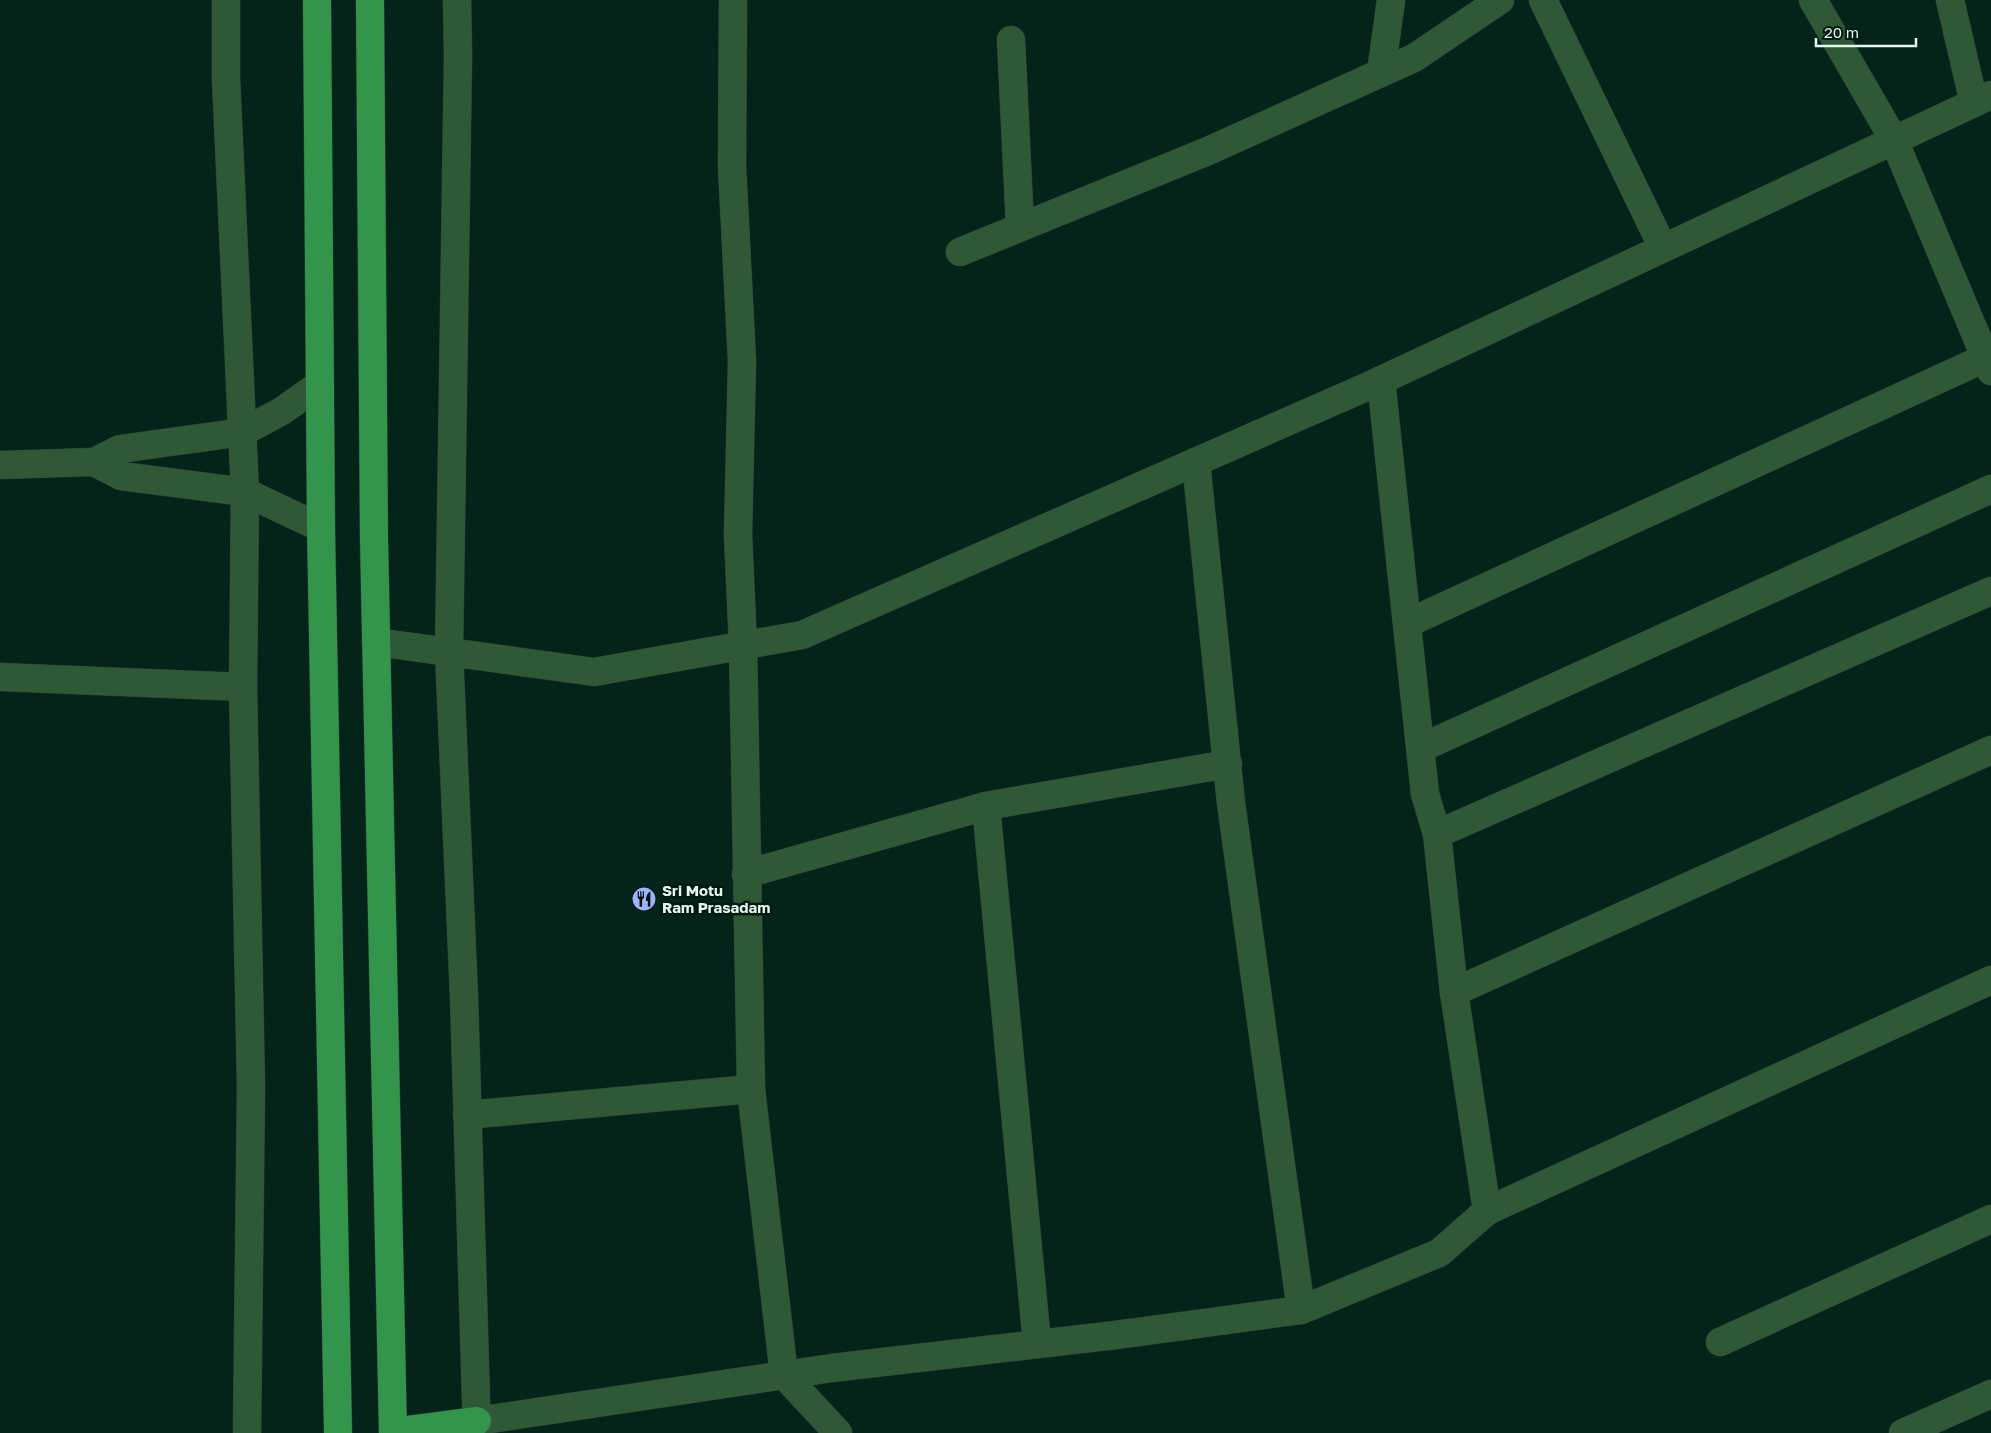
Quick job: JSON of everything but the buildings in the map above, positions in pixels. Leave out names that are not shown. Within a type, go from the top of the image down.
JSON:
[{"type":"main road","points":[[317,0],[321,528],[338,1433]]},
{"type":"main road","points":[[370,0],[376,642],[393,1432],[477,1427]]},
{"type":"street","points":[[226,0],[226,79],[245,492],[243,687],[251,1087],[247,1433]]},
{"type":"street","points":[[456,0],[458,55],[449,652],[477,1427],[784,1376],[1301,1310],[1439,1253],[1487,1211],[1991,980]]},
{"type":"street","points":[[733,0],[732,166],[742,361],[738,535],[743,645],[751,1089],[784,1376],[838,1433]]},
{"type":"street","points":[[1382,73],[1391,0]]},
{"type":"street","points":[[960,252],[1208,151],[1382,73],[1414,58],[1500,0]]},
{"type":"street","points":[[1543,0],[1663,248]]},
{"type":"street","points":[[1408,623],[1988,364],[1894,140],[1813,0]]},
{"type":"street","points":[[376,642],[594,672],[802,634],[1381,380],[1983,99],[1950,0]]},
{"type":"street","points":[[1011,40],[1020,227]]},
{"type":"street","points":[[1381,380],[1425,794],[1437,834],[1454,992],[1487,1211]]},
{"type":"street","points":[[0,465],[94,462],[120,449],[243,432],[282,412],[320,384]]},
{"type":"street","points":[[94,462],[121,476],[245,492],[321,528]]},
{"type":"street","points":[[1196,462],[1228,764],[1301,1310]]},
{"type":"street","points":[[1421,748],[1991,489]]},
{"type":"street","points":[[1437,834],[1991,591]]},
{"type":"street","points":[[0,677],[243,687]]},
{"type":"street","points":[[1454,992],[1991,750]]},
{"type":"street","points":[[746,874],[986,806],[1228,764]]},
{"type":"street","points":[[986,806],[1037,1343]]},
{"type":"street","points":[[467,1115],[751,1089]]},
{"type":"street","points":[[1720,1342],[1991,1219]]},
{"type":"street","points":[[1903,1433],[1991,1394]]},
{"type":"place","name":"Sri Motu Ram Prasadam","points":[[644,899]]}]
